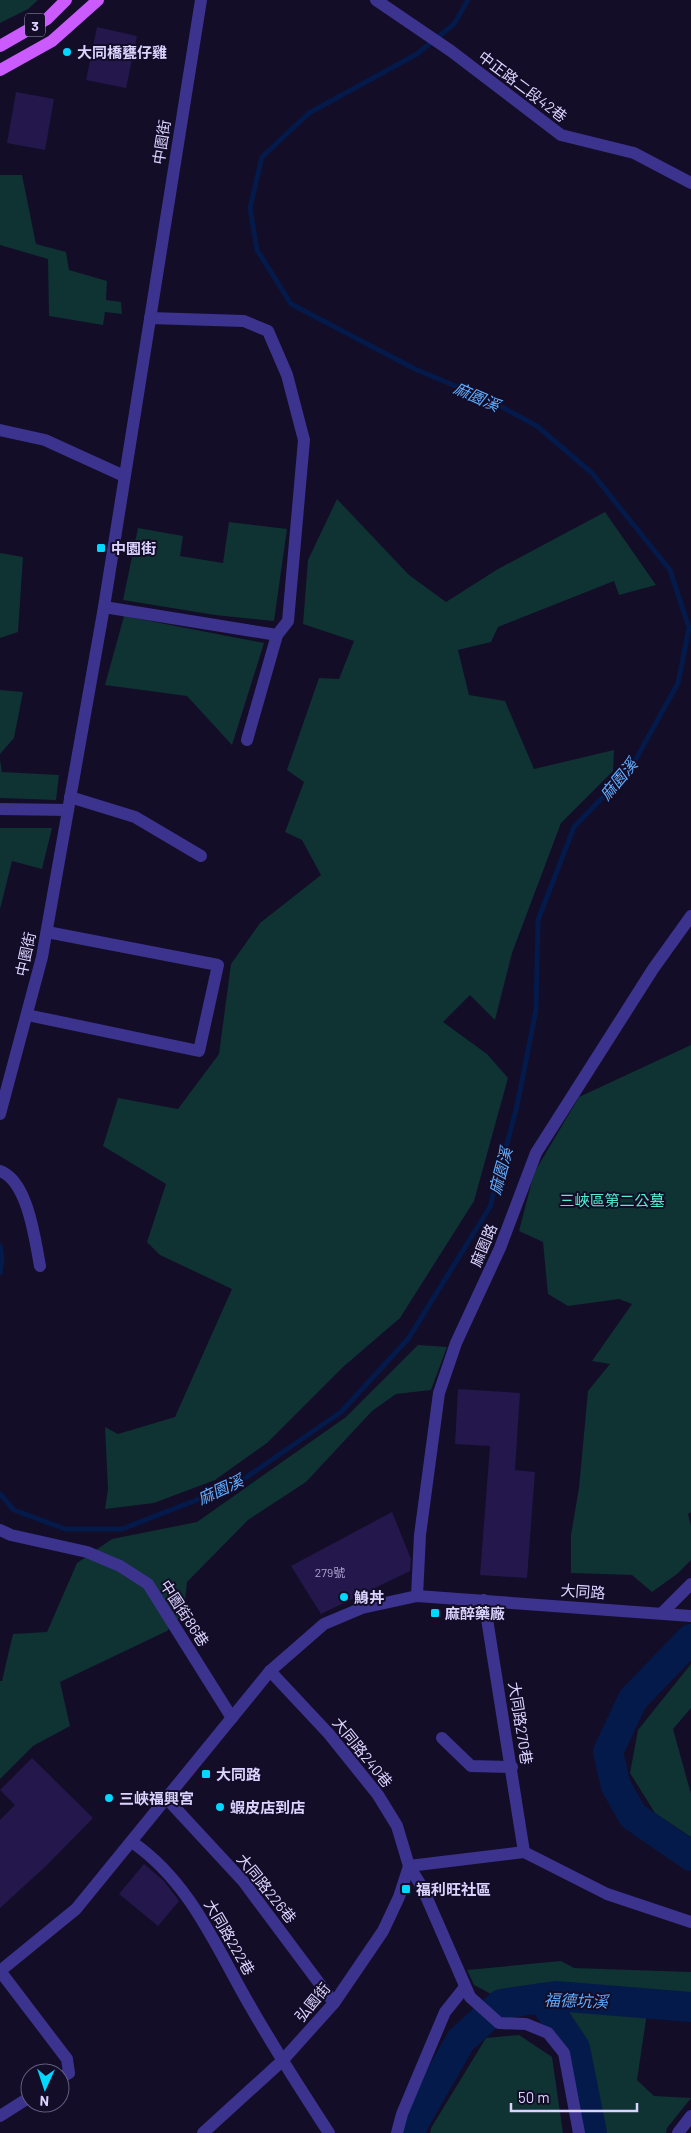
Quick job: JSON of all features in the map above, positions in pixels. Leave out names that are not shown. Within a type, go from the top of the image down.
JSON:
[{"type":"main road","name":"3","points":[[0,46],[47,18],[66,0]]},
{"type":"main road","name":"3","points":[[0,70],[52,42],[98,0]]},
{"type":"street","name":"中園街","points":[[0,1114],[47,932],[104,607],[201,0]]},
{"type":"street","name":"中正路二段42巷","points":[[376,0],[451,52],[561,134],[634,153],[691,183]]},
{"type":"street","points":[[150,318],[244,321],[268,331],[287,375],[304,440],[288,621],[277,635],[247,740]]},
{"type":"street","points":[[0,430],[45,440],[124,476]]},
{"type":"street","points":[[104,607],[277,635]]},
{"type":"street","points":[[0,809],[69,804],[135,816],[202,856]]},
{"type":"street","name":"麻園路","points":[[417,1596],[420,1535],[439,1393],[456,1343],[500,1248],[536,1153],[653,969],[691,916]]},
{"type":"street","points":[[27,1015],[199,1051],[218,965],[211,962],[47,932]]},
{"type":"street","points":[[0,1170],[7,1173],[18,1187],[28,1210],[40,1266]]},
{"type":"street","name":"中園街86巷","points":[[0,1530],[11,1535],[87,1552],[120,1566],[148,1584],[199,1675],[232,1718]]},
{"type":"street","points":[[662,1613],[691,1584]]},
{"type":"street","name":"大同路","points":[[0,1971],[76,1909],[270,1671],[324,1624],[362,1608],[417,1596],[691,1616]]},
{"type":"street","name":"大同路270巷","points":[[484,1600],[524,1852]]},
{"type":"street","name":"大同路240巷","points":[[270,1671],[329,1734],[378,1795],[397,1826],[409,1866],[422,1887],[467,1992]]},
{"type":"street","points":[[442,1738],[471,1766],[512,1767]]},
{"type":"street","name":"大同路226巷","points":[[166,1799],[244,1881],[334,2002]]},
{"type":"street","name":"大同路222巷","points":[[132,1842],[152,1856],[196,1907],[282,2061],[330,2133]]},
{"type":"street","points":[[409,1866],[524,1852],[607,1894],[691,1922]]},
{"type":"street","name":"弘園街","points":[[204,2133],[282,2061],[334,2002],[383,1931],[399,1897],[409,1866]]},
{"type":"street","points":[[0,1971],[67,2059],[68,2063]]},
{"type":"street","points":[[397,2133],[402,2114],[445,2012],[467,1992],[499,2023],[526,2024],[548,2033],[564,2053],[579,2133]]},
{"type":"street","points":[[0,2116],[20,2103]]},
{"type":"street","points":[[678,2133],[691,2116]]},
{"type":"green space","points":[[0,0],[38,0],[28,9],[0,23]]},
{"type":"green space","points":[[0,175],[22,175],[36,244],[66,252],[69,270],[107,281],[106,300],[121,302],[122,314],[105,312],[103,325],[49,316],[48,259],[0,245]]},
{"type":"green space","points":[[337,499],[409,575],[446,602],[498,569],[605,512],[656,585],[619,595],[614,581],[498,627],[491,642],[458,650],[469,695],[505,701],[534,769],[614,750],[613,771],[561,823],[512,953],[495,1020],[470,995],[443,1022],[487,1054],[508,1078],[474,1201],[400,1318],[343,1367],[267,1443],[215,1480],[154,1503],[105,1509],[108,1489],[105,1427],[118,1434],[175,1417],[232,1289],[160,1255],[147,1242],[166,1184],[103,1146],[118,1098],[178,1109],[219,1054],[231,964],[260,923],[321,875],[302,840],[285,832],[304,782],[287,770],[319,678],[339,679],[354,641],[303,624],[308,560]]},
{"type":"green space","points":[[229,522],[287,529],[274,621],[215,615],[123,600],[138,528],[183,536],[180,556],[223,563]]},
{"type":"green space","points":[[0,553],[23,557],[18,632],[0,638]]},
{"type":"green space","points":[[124,616],[264,643],[232,745],[187,696],[105,685]]},
{"type":"green space","points":[[0,690],[23,692],[14,738],[0,754]]},
{"type":"green space","points":[[0,760],[2,772],[59,775],[56,800],[0,798]]},
{"type":"green space","points":[[0,828],[52,828],[42,869],[12,861],[0,909]]},
{"type":"green space","name":"三峽區第二公墓","points":[[691,1045],[691,1512],[688,1514],[691,1526],[691,1560],[677,1574],[652,1592],[632,1575],[571,1573],[571,1535],[579,1488],[588,1391],[610,1364],[592,1361],[632,1304],[619,1299],[568,1306],[548,1294],[543,1242],[519,1231],[534,1173],[579,1097]]},
{"type":"green space","points":[[418,1345],[447,1347],[431,1390],[396,1394],[372,1411],[306,1482],[248,1520],[187,1582],[184,1612],[167,1631],[60,1682],[70,1726],[33,1746],[0,1779],[0,1681],[2,1681],[13,1634],[47,1632],[77,1563],[112,1539],[197,1522],[346,1417]]},
{"type":"green space","points":[[691,1664],[691,1708],[673,1729],[691,1794],[691,1837],[655,1813],[630,1773],[638,1730]]},
{"type":"green space","points":[[561,1961],[574,1968],[691,1972],[691,1996],[556,1987],[493,1995],[474,1985],[467,1970]]},
{"type":"green space","points":[[564,2011],[647,2013],[637,2080],[654,2096],[691,2098],[667,2128],[666,2133],[605,2133],[582,2043]]},
{"type":"green space","points":[[519,2035],[552,2057],[563,2133],[430,2133],[431,2128],[486,2038]]},
{"type":"building","points":[[97,27],[137,36],[126,88],[86,80]]},
{"type":"building","points":[[16,92],[54,99],[45,150],[7,143]]},
{"type":"building","points":[[458,1389],[520,1393],[515,1470],[535,1472],[527,1578],[480,1575],[490,1446],[455,1444]]},
{"type":"building","points":[[392,1512],[411,1559],[410,1571],[321,1614],[291,1566]]},
{"type":"building","points":[[32,1758],[93,1818],[47,1865],[0,1908],[0,1820],[15,1805],[0,1790]]},
{"type":"building","points":[[144,1864],[164,1881],[179,1901],[158,1926],[119,1894]]},
{"type":"waterway","name":"麻園溪","points":[[0,1494],[14,1510],[65,1529],[122,1529],[235,1485],[341,1412],[408,1339],[490,1207],[517,1106],[536,1010],[538,920],[574,827],[631,768],[678,683],[689,628],[670,570],[592,473],[537,426],[489,400],[415,369],[291,304],[257,250],[250,208],[262,157],[309,113],[417,54],[454,24],[468,0]]},
{"type":"waterway","name":"麻園溪","points":[[0,1246],[2,1259],[0,1273]]},
{"type":"waterway","name":"福德坑溪","points":[[691,1639],[633,1699],[608,1752],[616,1786],[633,1816],[691,1856]]},
{"type":"waterway","name":"福德坑溪","points":[[411,2133],[413,2124],[461,2040],[501,2004],[556,1996],[691,2007]]},
{"type":"waterway","points":[[542,1998],[575,2048],[592,2133]]},
{"type":"place","name":"大同橋甕仔雞","points":[[67,52]]},
{"type":"place","name":"中園街","points":[[101,548]]},
{"type":"place","name":"鯓丼","points":[[344,1597]]},
{"type":"place","name":"麻醉藥廠","points":[[435,1613]]},
{"type":"place","name":"大同路","points":[[206,1774]]},
{"type":"place","name":"三峽福興宮","points":[[109,1798]]},
{"type":"place","name":"蝦皮店到店","points":[[220,1807]]},
{"type":"place","name":"福利旺社區","points":[[406,1889]]}]
